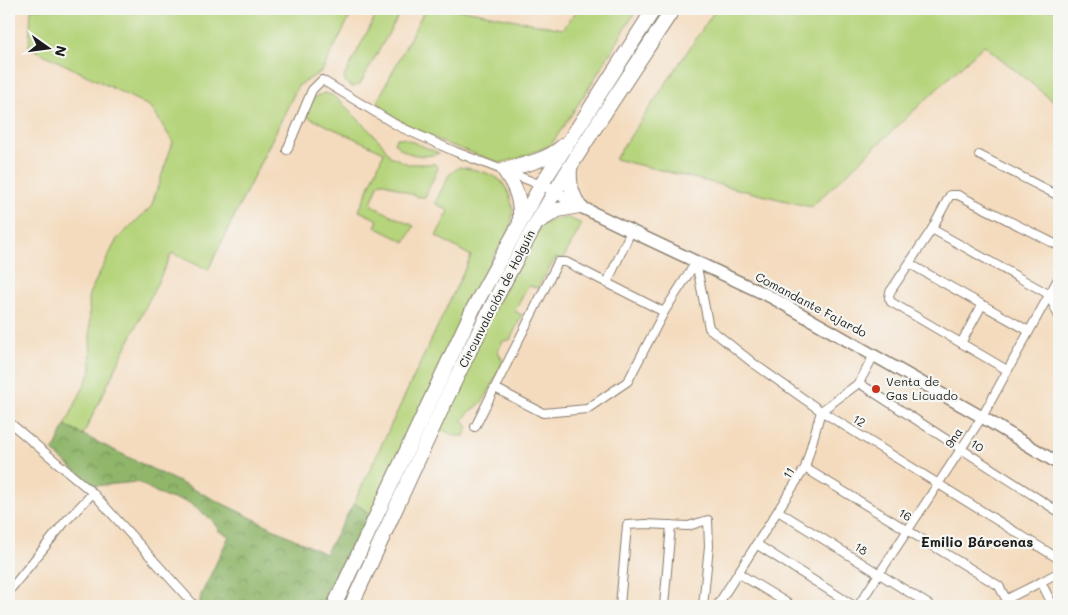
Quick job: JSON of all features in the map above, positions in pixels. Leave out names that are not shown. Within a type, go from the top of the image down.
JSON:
[{"type":"highway","name":"Circunvalación de Holguín","points":[[334,606],[474,307],[541,185],[654,9]]},
{"type":"highway","name":"Circunvalación de Holguín","points":[[351,606],[470,349],[537,222],[570,166],[673,9]]},
{"type":"highway","points":[[520,224],[521,210],[518,196],[514,184],[504,170],[539,160],[558,151],[570,140]]},
{"type":"highway","points":[[537,222],[558,210],[579,206],[569,182],[570,166]]},
{"type":"street","points":[[287,150],[312,90],[322,80],[398,126],[456,152],[541,183],[541,185]]},
{"type":"street","points":[[979,155],[1059,196]]},
{"type":"street","name":"Comandante Fajardo","points":[[541,185],[556,191],[579,206],[771,297],[982,417],[1059,464]]},
{"type":"street","points":[[1007,370],[891,302],[890,292],[932,229],[950,195],[958,195],[1059,246]]},
{"type":"street","points":[[932,229],[1059,300]]},
{"type":"street","points":[[607,283],[631,231]]},
{"type":"street","points":[[474,427],[558,262],[566,262],[664,312]]},
{"type":"street","points":[[495,388],[543,413],[587,409],[628,381],[664,312],[696,262]]},
{"type":"street","name":"12","points":[[696,262],[709,328],[822,411],[1059,559]]},
{"type":"street","points":[[910,264],[1029,331]]},
{"type":"street","name":"9na","points":[[856,606],[982,417],[1059,277]]},
{"type":"street","points":[[1048,295],[1059,317]]},
{"type":"street","points":[[961,342],[982,305]]},
{"type":"street","points":[[822,411],[859,383],[874,355]]},
{"type":"street","name":"10","points":[[859,383],[1059,512]]},
{"type":"street","name":"11","points":[[721,605],[738,573],[805,468],[822,411]]},
{"type":"street","points":[[9,422],[93,493],[195,606]]},
{"type":"street","name":"16","points":[[805,468],[999,586],[1008,603]]},
{"type":"street","points":[[9,591],[65,522],[93,493]]},
{"type":"street","name":"18","points":[[778,511],[932,606]]},
{"type":"street","points":[[620,606],[627,525],[688,526],[708,520],[709,546],[703,606]]},
{"type":"street","points":[[664,606],[671,525]]},
{"type":"street","points":[[756,544],[856,606]]},
{"type":"street","points":[[1008,603],[1059,572]]},
{"type":"street","points":[[738,573],[792,606]]},
{"type":"street","points":[[1042,582],[1053,606]]},
{"type":"green space","points":[[31,9],[354,9],[322,71],[298,86],[208,270],[172,253],[83,435],[65,426],[91,371],[89,294],[117,239],[151,207],[173,142],[151,107],[29,47]]},
{"type":"green space","points":[[379,9],[393,9],[400,13],[360,84],[353,87],[346,83],[344,77]]},
{"type":"green space","points":[[425,9],[459,9],[563,29],[578,9],[637,9],[587,91],[551,145],[501,163],[444,143],[406,124],[383,110],[378,100]]},
{"type":"green space","points":[[716,9],[1059,9],[1059,106],[984,45],[811,207],[615,159]]},
{"type":"green space","points":[[324,93],[332,95],[341,102],[381,142],[390,156],[408,164],[435,164],[438,168],[425,197],[418,197],[383,182],[379,183],[371,203],[374,207],[414,226],[405,242],[375,227],[378,220],[359,211],[384,152],[308,117],[307,111],[313,98]]},
{"type":"green space","points":[[397,138],[403,138],[439,153],[421,156],[408,153],[394,142]]},
{"type":"green space","points":[[459,167],[486,173],[496,177],[504,184],[511,200],[513,212],[510,228],[492,259],[372,515],[354,503],[471,256],[436,236],[449,211],[435,203],[449,175]]},
{"type":"green space","points":[[542,193],[544,194],[491,292],[344,606],[341,606],[457,353]]},
{"type":"green space","points":[[568,218],[582,224],[563,259],[556,258],[537,288],[528,286],[515,311],[522,315],[510,340],[503,341],[498,351],[503,362],[485,398],[467,414],[463,421],[468,427],[464,436],[456,436],[437,428],[514,269],[542,225],[555,219]]},
{"type":"green space","points":[[65,426],[325,554],[354,503],[372,515],[327,606],[199,606],[201,595],[229,536],[219,531],[212,520],[188,502],[165,497],[138,482],[93,486],[53,452]]},
{"type":"place","name":"Venta de Gas Licuado","points":[[876,389]]},
{"type":"district","name":"Emilio Bárcenas","points":[[977,542]]}]
